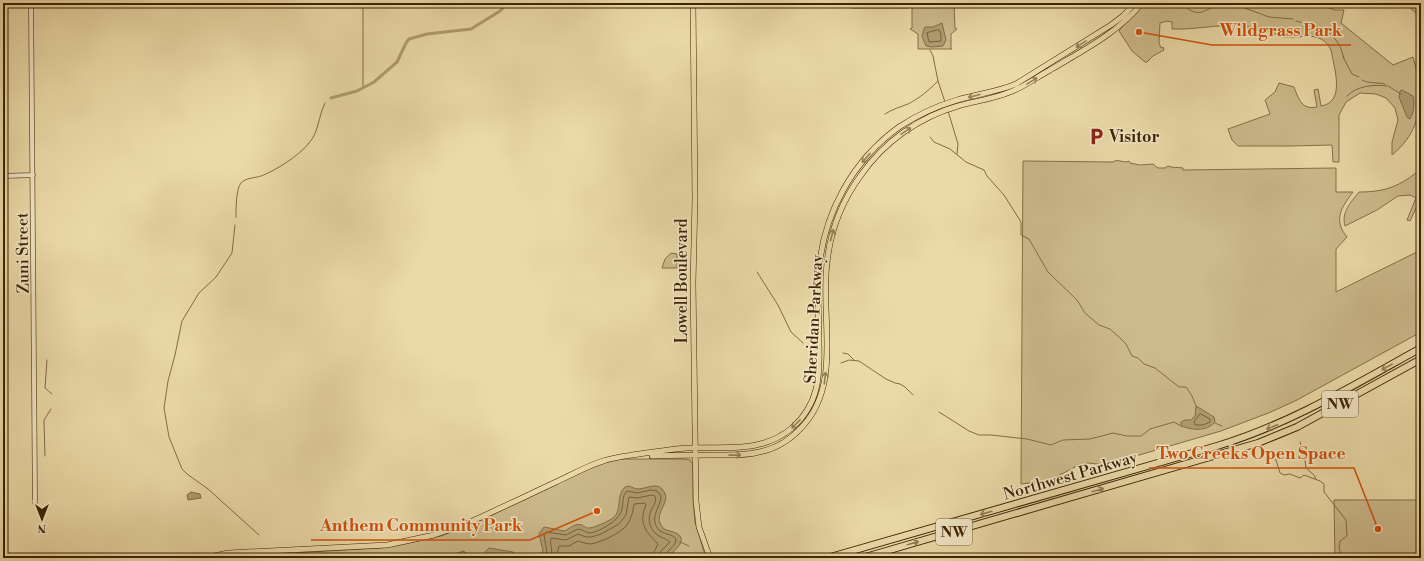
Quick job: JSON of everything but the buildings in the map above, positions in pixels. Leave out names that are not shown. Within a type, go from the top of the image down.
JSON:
[{"type":"highway","name":"Northwest Parkway","points":[[827,558],[1242,438],[1299,415],[1421,348]]},
{"type":"highway","name":"Northwest Parkway","points":[[862,558],[1258,443],[1297,428],[1421,359]]},
{"type":"main road","name":"Lowell Boulevard","points":[[693,3],[695,200],[693,299],[697,513],[701,532],[710,558]]},
{"type":"main road","name":"Sheridan Parkway","points":[[205,558],[228,553],[377,546],[412,540],[434,535],[468,523],[599,462],[629,456],[696,448],[743,448],[762,444],[784,434],[796,424],[805,413],[814,395],[819,377],[819,267],[824,237],[834,209],[851,177],[876,147],[899,128],[930,110],[957,100],[1001,90],[1020,81],[1112,25],[1135,3]]},
{"type":"main road","name":"Sheridan Parkway","points":[[629,456],[742,455],[767,450],[791,438],[812,415],[820,400],[826,378],[826,265],[836,220],[851,190],[873,159],[901,135],[934,115],[958,106],[1018,89],[1109,34],[1128,18],[1142,3]]},
{"type":"street","name":"Zuni Street","points":[[31,3],[35,502]]},
{"type":"street","points":[[3,176],[33,175]]},
{"type":"shaded area","points":[[912,3],[954,3],[955,28],[957,29],[951,34],[952,49],[918,49],[918,34],[910,29],[912,28]]},
{"type":"shaded area","points":[[1144,3],[1195,3],[1199,6],[1201,3],[1319,3],[1335,10],[1344,10],[1341,23],[1393,65],[1413,57],[1417,71],[1420,98],[1416,123],[1403,145],[1392,155],[1392,142],[1398,120],[1395,108],[1386,98],[1376,94],[1360,93],[1346,102],[1339,115],[1339,162],[1333,162],[1332,145],[1238,146],[1232,140],[1228,129],[1270,114],[1265,100],[1275,92],[1279,83],[1294,87],[1302,103],[1308,107],[1317,107],[1314,90],[1318,89],[1321,106],[1329,103],[1334,98],[1336,91],[1336,75],[1331,50],[1327,43],[1322,39],[1311,36],[1285,37],[1261,29],[1240,26],[1172,29],[1172,22],[1167,21],[1160,23],[1159,43],[1161,48],[1163,47],[1164,50],[1145,62],[1132,51],[1119,31]]},
{"type":"shaded area","points":[[1405,3],[1421,3],[1421,18]]},
{"type":"shaded area","points":[[1023,161],[1129,161],[1130,163],[1140,165],[1153,164],[1158,168],[1165,168],[1168,166],[1183,168],[1183,170],[1336,168],[1336,192],[1353,192],[1345,203],[1340,214],[1340,225],[1347,237],[1336,249],[1336,292],[1421,250],[1421,332],[1297,400],[1271,412],[1221,431],[1105,465],[1088,463],[1079,465],[1048,481],[1021,484]]},
{"type":"shaded area","points":[[1421,169],[1421,200],[1410,221],[1407,220],[1416,198],[1410,195],[1398,196],[1377,210],[1345,226],[1344,216],[1350,203],[1359,192],[1377,191],[1392,187],[1406,180]]},
{"type":"shaded area","points":[[671,253],[677,254],[677,268],[662,268],[665,259]]},
{"type":"shaded area","points":[[620,459],[690,460],[693,464],[693,499],[695,522],[706,558],[260,558],[260,555],[380,548],[441,536],[475,523],[589,469]]},
{"type":"shaded area","points":[[1334,500],[1421,500],[1421,558],[1335,558]]},
{"type":"water","points":[[942,23],[946,40],[943,46],[926,46],[922,36],[925,27],[933,27]]},
{"type":"water","points":[[1402,90],[1413,96],[1414,108],[1410,119],[1407,117],[1399,97],[1400,91]]},
{"type":"water","points":[[1196,406],[1214,417],[1215,422],[1203,429],[1181,426],[1181,422],[1191,420],[1195,416]]},
{"type":"water","points":[[629,486],[641,489],[657,486],[662,489],[665,494],[666,499],[659,518],[660,523],[664,529],[676,533],[681,539],[681,543],[666,558],[526,558],[538,555],[543,551],[539,534],[544,527],[565,531],[577,525],[590,528],[613,518],[618,511],[622,491],[625,487]]},
{"type":"water","points":[[191,492],[200,494],[201,498],[188,500],[187,495]]},
{"type":"water","points":[[489,548],[513,552],[517,558],[479,558]]},
{"type":"water","points":[[463,551],[465,552],[467,558],[446,558]]},
{"type":"waterway","points":[[331,98],[357,91],[374,82],[397,62],[409,39],[427,34],[471,29],[500,11],[508,3]]},
{"type":"waterway","points":[[846,3],[852,8],[908,8]]},
{"type":"waterway","points":[[1184,3],[1188,9],[1194,12],[1202,12],[1221,4],[1238,6]]},
{"type":"waterway","points":[[1242,7],[1269,17],[1293,19]]},
{"type":"waterway","points":[[363,8],[363,88]]},
{"type":"waterway","points":[[1296,21],[1320,28],[1330,34],[1341,48],[1344,58]]},
{"type":"waterway","points":[[885,114],[908,104],[928,91],[938,81],[933,56],[930,50]]},
{"type":"waterway","points":[[1343,57],[1352,74],[1359,77]]},
{"type":"waterway","points":[[1362,80],[1385,84]]},
{"type":"waterway","points":[[938,81],[945,102]]},
{"type":"waterway","points":[[1347,96],[1355,90],[1366,86],[1387,86]]},
{"type":"waterway","points":[[1388,86],[1401,94]]},
{"type":"waterway","points":[[236,217],[237,194],[241,183],[245,180],[261,176],[273,170],[287,162],[305,148],[315,134],[325,103]]},
{"type":"waterway","points":[[948,111],[958,144],[957,154]]},
{"type":"waterway","points":[[930,137],[934,142],[950,149],[966,162],[984,170],[987,176],[1004,195],[1021,222],[1021,235],[1029,239],[1048,272],[1077,300],[1085,313],[1099,325],[1110,329],[1119,337],[1126,344],[1132,356],[1138,358],[1144,364],[1155,368],[1179,387],[1186,387],[1196,406]]},
{"type":"waterway","points":[[235,225],[232,253],[216,277],[199,293],[182,321],[168,381],[164,408],[169,437],[182,469],[208,489],[259,535]]},
{"type":"waterway","points":[[757,272],[778,305],[791,332],[803,343]]},
{"type":"waterway","points":[[843,353],[848,354],[854,360]]},
{"type":"waterway","points":[[47,360],[45,388],[52,394]]},
{"type":"waterway","points":[[841,363],[849,360],[859,361],[886,379],[905,387],[913,395]]},
{"type":"waterway","points":[[45,456],[44,420],[51,409]]},
{"type":"waterway","points":[[939,412],[969,431],[979,435],[1027,439],[1051,445],[1063,440],[1090,439],[1113,433],[1127,436],[1141,436],[1150,429],[1174,422],[1181,426]]},
{"type":"waterway","points":[[1215,423],[1222,426]]},
{"type":"waterway","points":[[1300,442],[1306,468],[1314,475],[1316,479]]},
{"type":"waterway","points":[[1272,457],[1276,460],[1280,473],[1284,475],[1290,474],[1300,478],[1304,475],[1324,484],[1324,492],[1346,520],[1347,536],[1340,541],[1339,548],[1342,557],[1345,558]]},
{"type":"waterway","points":[[680,542],[689,546]]},
{"type":"place","name":"Wildgrass Park","points":[[1139,32]]},
{"type":"place","name":"Visitor","points":[[1096,136]]},
{"type":"place","name":"Anthem Community Park","points":[[597,511]]},
{"type":"place","name":"Two Creeks Open Space","points":[[1378,529]]}]
